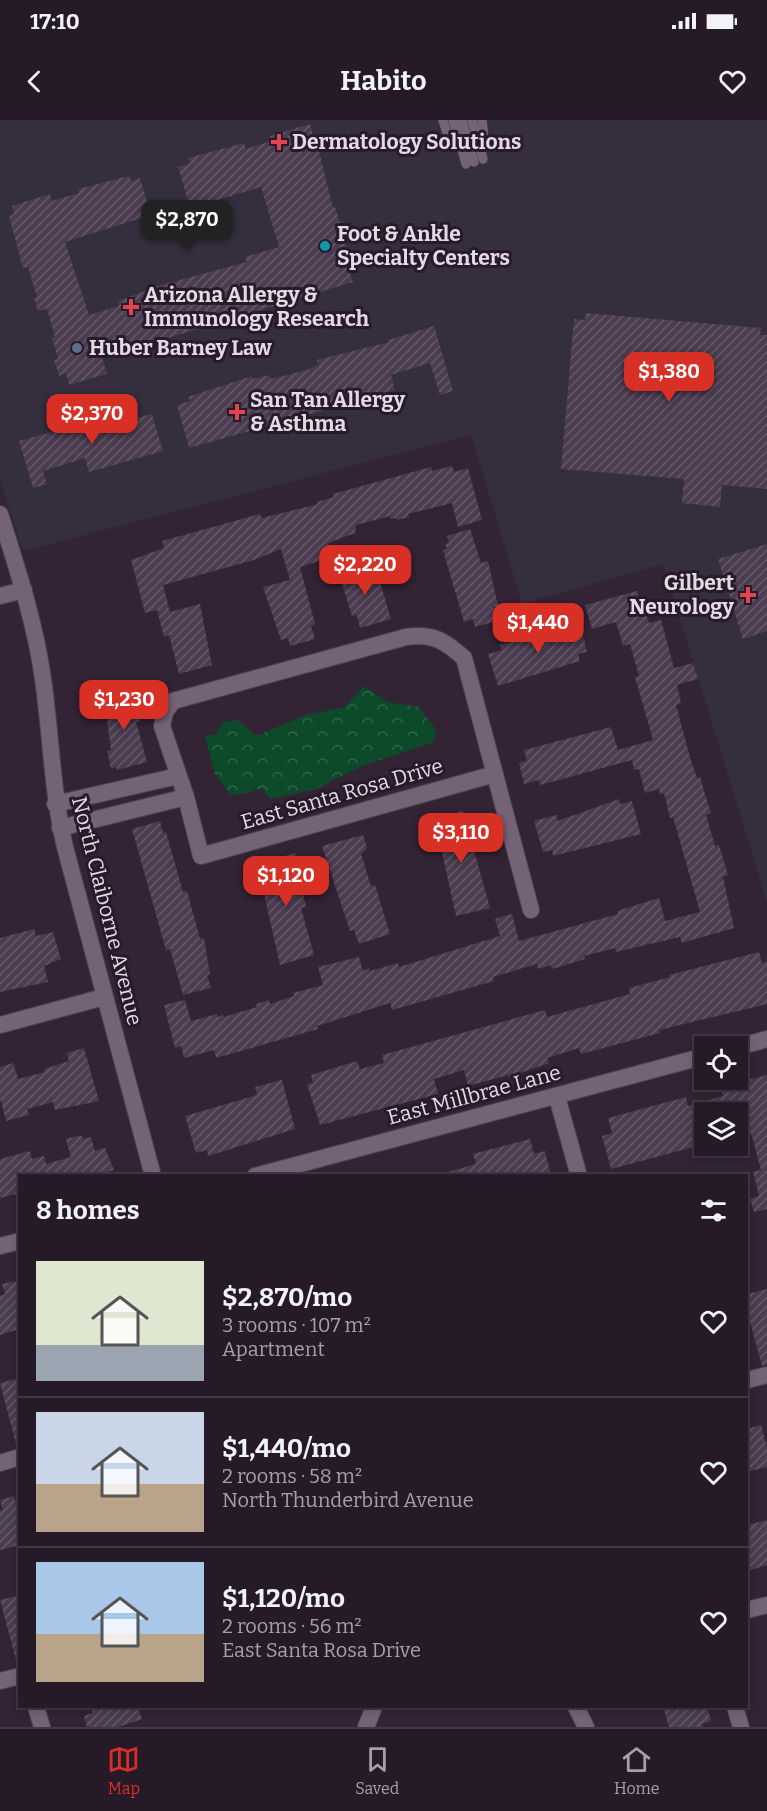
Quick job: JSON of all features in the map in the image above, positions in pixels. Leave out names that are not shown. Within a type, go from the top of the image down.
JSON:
[{"type":"street","name":"North Claiborne Avenue","points":[[0,514],[24,590],[43,679],[55,804],[60,828],[152,1174]]},
{"type":"street","points":[[0,596],[24,590]]},
{"type":"street","points":[[60,828],[186,797],[162,726],[165,712],[173,701],[424,634],[444,640],[464,658],[531,910]]},
{"type":"street","name":"East Santa Rosa Drive","points":[[186,797],[201,856],[495,774]]},
{"type":"street","points":[[55,804],[178,776]]},
{"type":"street","points":[[0,1025],[104,997]]},
{"type":"street","points":[[748,1044],[767,1039]]},
{"type":"street","name":"East Millbrae Lane","points":[[271,1174],[295,1171],[694,1059]]},
{"type":"street","points":[[556,1097],[578,1174]]},
{"type":"street","points":[[0,1246],[18,1241]]},
{"type":"street","points":[[748,1380],[767,1375]]},
{"type":"street","points":[[0,1463],[18,1458]]},
{"type":"street","points":[[748,1610],[767,1605]]},
{"type":"street","points":[[0,1682],[18,1677]]},
{"type":"street","points":[[36,1708],[42,1727]]},
{"type":"street","points":[[366,1727],[374,1708]]},
{"type":"street","points":[[576,1708],[586,1727]]},
{"type":"street","points":[[735,1708],[741,1727]]},
{"type":"lane","points":[[443,120],[447,133],[478,160]]},
{"type":"lane","points":[[453,120],[461,146]]},
{"type":"lane","points":[[462,120],[478,160]]},
{"type":"lane","points":[[472,120],[478,160]]},
{"type":"lane","points":[[478,160],[485,129],[483,120]]},
{"type":"shaded area","points":[[0,120],[767,120],[767,902],[663,564],[522,604],[471,435],[23,551],[0,481]]},
{"type":"green space","points":[[364,686],[387,702],[419,707],[436,730],[434,742],[362,766],[316,789],[270,799],[262,788],[231,795],[215,775],[205,736],[216,734],[223,722],[238,720],[256,736],[306,715],[345,707]]},
{"type":"building","points":[[310,124],[313,135],[318,134],[323,150],[319,151],[333,208],[335,207],[340,223],[343,221],[349,237],[345,238],[351,265],[348,267],[353,282],[102,358],[107,374],[69,385],[66,373],[59,376],[54,360],[58,359],[52,338],[55,337],[47,309],[38,311],[34,298],[37,297],[28,267],[23,268],[9,216],[14,214],[12,206],[50,194],[52,201],[79,193],[78,189],[129,176],[131,181],[140,178],[151,215],[65,242],[89,315],[119,306],[118,301],[161,285],[247,262],[245,257],[279,247],[261,187],[190,208],[178,167],[190,163],[188,158],[244,143],[246,149],[271,141],[270,136]]},
{"type":"building","points":[[586,313],[761,328],[760,335],[767,335],[767,489],[722,485],[720,507],[682,503],[684,479],[561,469],[574,319],[585,320]]},
{"type":"building","points":[[434,326],[453,391],[440,395],[430,363],[391,375],[395,390],[189,448],[177,405],[190,401],[188,397],[252,376],[252,379],[270,375],[271,379],[307,370],[318,365],[317,360],[389,342],[388,340]]},
{"type":"building","points":[[135,414],[136,418],[152,414],[163,451],[89,472],[85,458],[43,471],[47,484],[33,488],[19,441],[110,416],[111,420]]},
{"type":"building","points":[[452,466],[454,472],[468,468],[482,520],[458,527],[452,503],[408,514],[409,517],[397,520],[396,518],[390,519],[390,516],[356,525],[355,533],[328,543],[332,557],[300,567],[315,624],[311,626],[315,639],[290,646],[288,638],[281,640],[263,587],[290,580],[281,549],[254,560],[163,585],[170,612],[200,604],[212,665],[179,674],[169,635],[164,637],[157,610],[145,613],[131,560],[164,548],[162,541],[260,514],[262,518],[318,504],[317,502],[334,497],[333,494],[431,467],[432,471]]},
{"type":"building","points":[[470,529],[481,563],[488,561],[498,606],[493,607],[497,621],[475,627],[473,619],[464,622],[443,550],[447,549],[445,544],[449,543],[447,536]]},
{"type":"building","name":"Gilbert Neurology","points":[[767,544],[767,631],[743,639],[718,559]]},
{"type":"building","points":[[367,563],[369,571],[376,569],[391,619],[360,628],[357,615],[352,616],[342,584],[347,582],[343,570]]},
{"type":"building","points":[[637,591],[649,623],[661,620],[674,668],[693,663],[698,679],[677,685],[681,703],[676,705],[691,761],[697,778],[700,777],[711,813],[706,815],[715,846],[719,845],[728,875],[723,877],[734,928],[682,943],[680,937],[616,952],[615,948],[584,956],[585,959],[552,969],[551,965],[538,969],[537,964],[493,977],[494,981],[392,1010],[390,1003],[317,1026],[318,1029],[216,1058],[214,1050],[184,1058],[181,1046],[175,1048],[164,1005],[185,1000],[191,1021],[217,1014],[218,1017],[223,1015],[224,1017],[257,1007],[256,1004],[269,1000],[270,1004],[294,996],[293,993],[323,985],[318,967],[359,957],[363,971],[398,963],[399,967],[500,936],[495,919],[512,914],[519,941],[618,914],[617,911],[659,898],[665,921],[700,912],[664,793],[660,794],[659,789],[645,793],[639,769],[634,770],[632,760],[540,785],[539,780],[524,784],[519,763],[527,761],[524,750],[611,727],[618,750],[653,740],[635,677],[639,676],[630,644],[623,646],[616,622],[592,629],[585,605]]},
{"type":"building","points":[[580,623],[587,652],[578,654],[580,661],[498,686],[488,654],[502,650],[500,645]]},
{"type":"building","points":[[139,692],[140,722],[136,722],[147,762],[117,770],[116,767],[111,769],[107,751],[111,750],[104,697]]},
{"type":"building","points":[[619,799],[620,804],[632,801],[641,834],[553,856],[552,850],[543,852],[534,821],[556,815],[558,821]]},
{"type":"building","points":[[463,811],[490,908],[456,916],[441,848],[429,820]]},
{"type":"building","points":[[160,821],[163,833],[166,832],[183,892],[187,891],[200,939],[204,938],[210,975],[207,975],[211,988],[183,995],[170,949],[166,950],[132,829]]},
{"type":"building","points":[[363,835],[367,848],[361,854],[371,886],[375,885],[390,934],[359,944],[354,930],[350,931],[322,846]]},
{"type":"building","points":[[296,853],[304,885],[301,886],[306,907],[301,908],[314,955],[280,965],[257,863]]},
{"type":"building","points":[[34,929],[36,936],[53,932],[61,959],[44,966],[48,982],[0,992],[0,938]]},
{"type":"building","points":[[759,952],[762,963],[767,961],[767,1004],[659,1030],[660,1033],[581,1054],[579,1048],[547,1058],[549,1063],[509,1077],[508,1075],[468,1086],[464,1070],[434,1079],[438,1094],[320,1125],[307,1084],[313,1083],[311,1075],[357,1061],[360,1069],[384,1063],[382,1055],[545,1010],[547,1017],[630,994],[629,988],[670,977],[669,975]]},
{"type":"building","points":[[84,1048],[99,1101],[55,1110],[53,1102],[27,1109],[29,1115],[6,1121],[0,1098],[0,1067],[13,1063],[18,1079],[45,1072],[44,1069],[69,1061],[67,1053]]},
{"type":"building","points":[[767,1075],[767,1209],[754,1212],[750,1199],[759,1196],[753,1172],[761,1170],[751,1133],[748,1134],[748,1102],[702,1102],[723,1096],[721,1090],[748,1090],[748,1080]]},
{"type":"building","points":[[282,1080],[295,1129],[208,1156],[207,1150],[196,1153],[185,1116],[257,1095],[255,1087]]},
{"type":"building","points":[[686,1097],[688,1106],[694,1104],[694,1147],[611,1169],[602,1136],[612,1133],[608,1118]]},
{"type":"building","points":[[81,1135],[83,1139],[91,1137],[95,1151],[105,1148],[114,1170],[101,1174],[18,1174],[18,1194],[0,1198],[0,1159],[30,1151],[32,1159],[44,1156],[46,1164],[71,1157],[66,1139]]},
{"type":"building","points":[[530,1139],[534,1154],[545,1151],[551,1174],[447,1174],[447,1172],[476,1164],[473,1154]]},
{"type":"building","points":[[15,1281],[18,1286],[18,1330],[0,1335],[0,1296],[5,1294],[2,1284]]},
{"type":"building","points":[[767,1289],[767,1365],[762,1366],[748,1315],[748,1294]]},
{"type":"building","points":[[18,1378],[18,1444],[16,1444],[0,1383]]},
{"type":"building","points":[[761,1425],[767,1447],[767,1467],[748,1472],[748,1429]]},
{"type":"building","points":[[14,1496],[18,1511],[18,1546],[0,1550],[0,1510],[3,1510],[0,1500]]},
{"type":"building","points":[[767,1520],[767,1565],[748,1571],[748,1525]]},
{"type":"building","points":[[18,1596],[18,1660],[16,1660],[0,1600]]},
{"type":"building","points":[[91,1708],[138,1708],[142,1719],[118,1727],[87,1727],[84,1716],[93,1713]]},
{"type":"building","points":[[663,1708],[707,1708],[711,1721],[702,1724],[703,1727],[669,1727]]},
{"type":"place","name":"Dermatology Solutions","points":[[279,142]]},
{"type":"place","name":"Foot & Ankle Specialty Centers","points":[[325,246]]},
{"type":"place","name":"Arizona Allergy & Immunology Research","points":[[131,307]]},
{"type":"place","name":"Huber Barney Law","points":[[77,348]]},
{"type":"place","name":"San Tan Allergy & Asthma","points":[[237,412]]},
{"type":"place","name":"Gilbert Neurology","points":[[748,595]]}]
